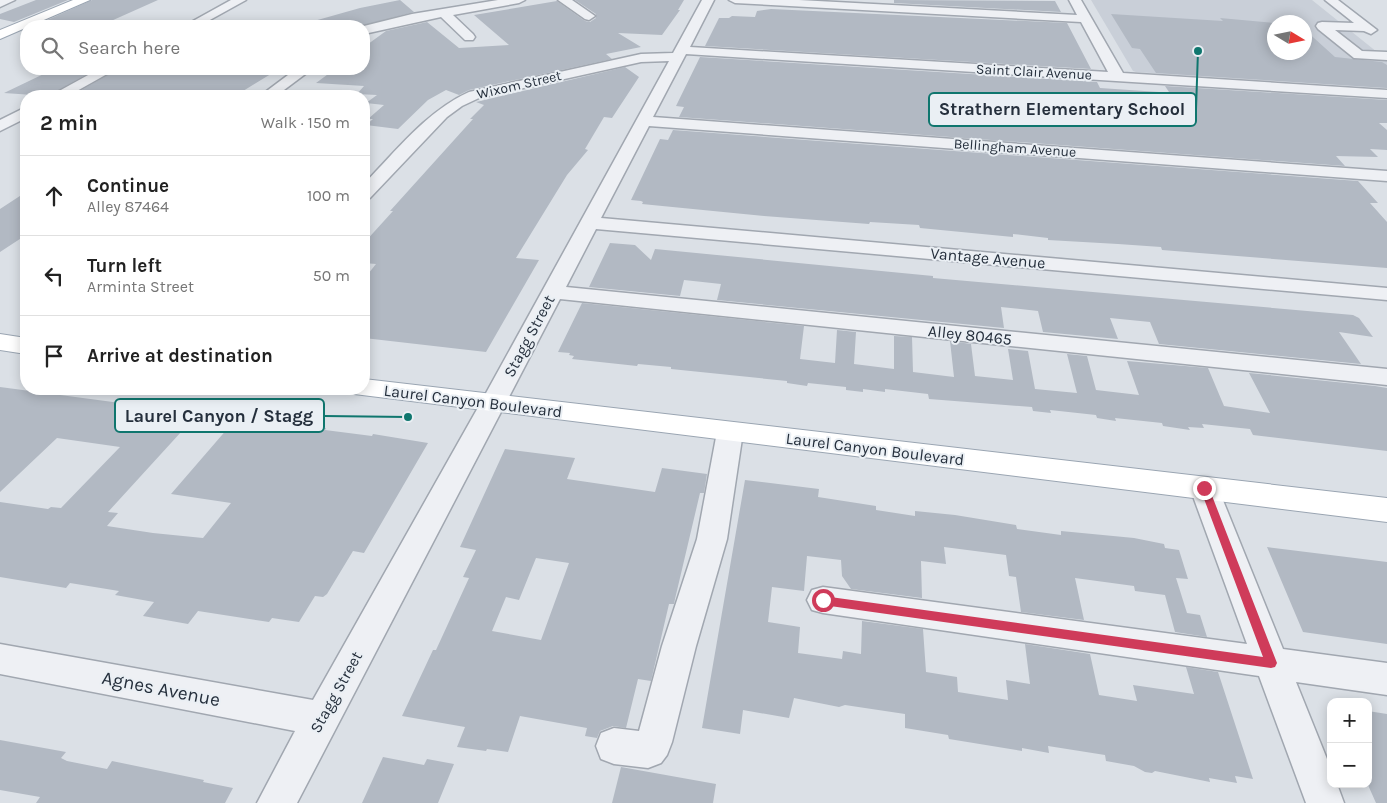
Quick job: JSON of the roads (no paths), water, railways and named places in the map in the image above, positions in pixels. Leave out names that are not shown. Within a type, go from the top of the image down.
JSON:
[{"type":"main road","points":[[36,20],[84,0]]},
{"type":"main road","points":[[0,35],[20,27]]},
{"type":"main road","points":[[0,342],[20,345]]},
{"type":"main road","name":"Laurel Canyon Boulevard","points":[[370,389],[1387,510]]},
{"type":"street","points":[[0,4],[9,0]]},
{"type":"street","points":[[202,20],[240,0]]},
{"type":"street","points":[[370,29],[519,0]]},
{"type":"street","points":[[564,0],[589,16]]},
{"type":"street","name":"Stagg Street","points":[[276,803],[493,404],[708,0]]},
{"type":"street","points":[[736,0],[1086,19]]},
{"type":"street","points":[[1075,0],[1118,77]]},
{"type":"street","points":[[1331,0],[1379,34]]},
{"type":"street","points":[[444,13],[469,37]]},
{"type":"street","points":[[1379,34],[1322,26],[1359,55],[1387,56]]},
{"type":"street","name":"Saint Clair Avenue","points":[[680,54],[1118,77],[1387,94]]},
{"type":"street","name":"Wixom Street","points":[[370,188],[442,114],[457,103],[474,95],[642,58],[680,54]]},
{"type":"street","points":[[69,90],[97,75]]},
{"type":"street","points":[[275,90],[297,75]]},
{"type":"street","points":[[0,126],[20,115]]},
{"type":"street","name":"Bellingham Avenue","points":[[644,121],[1387,176]]},
{"type":"street","name":"Vantage Avenue","points":[[590,223],[1387,294]]},
{"type":"street","name":"Alley 80465","points":[[553,292],[1387,377]]},
{"type":"street","points":[[614,746],[648,750],[654,742],[679,646],[712,539],[730,432]]},
{"type":"street","points":[[1204,488],[1325,803]]},
{"type":"street","points":[[823,600],[1387,679]]},
{"type":"street","name":"Agnes Avenue","points":[[0,659],[321,719]]},
{"type":"place","name":"Strathern Elementary School","points":[[1198,51]]},
{"type":"place","name":"Laurel Canyon / Stagg","points":[[408,417]]}]
